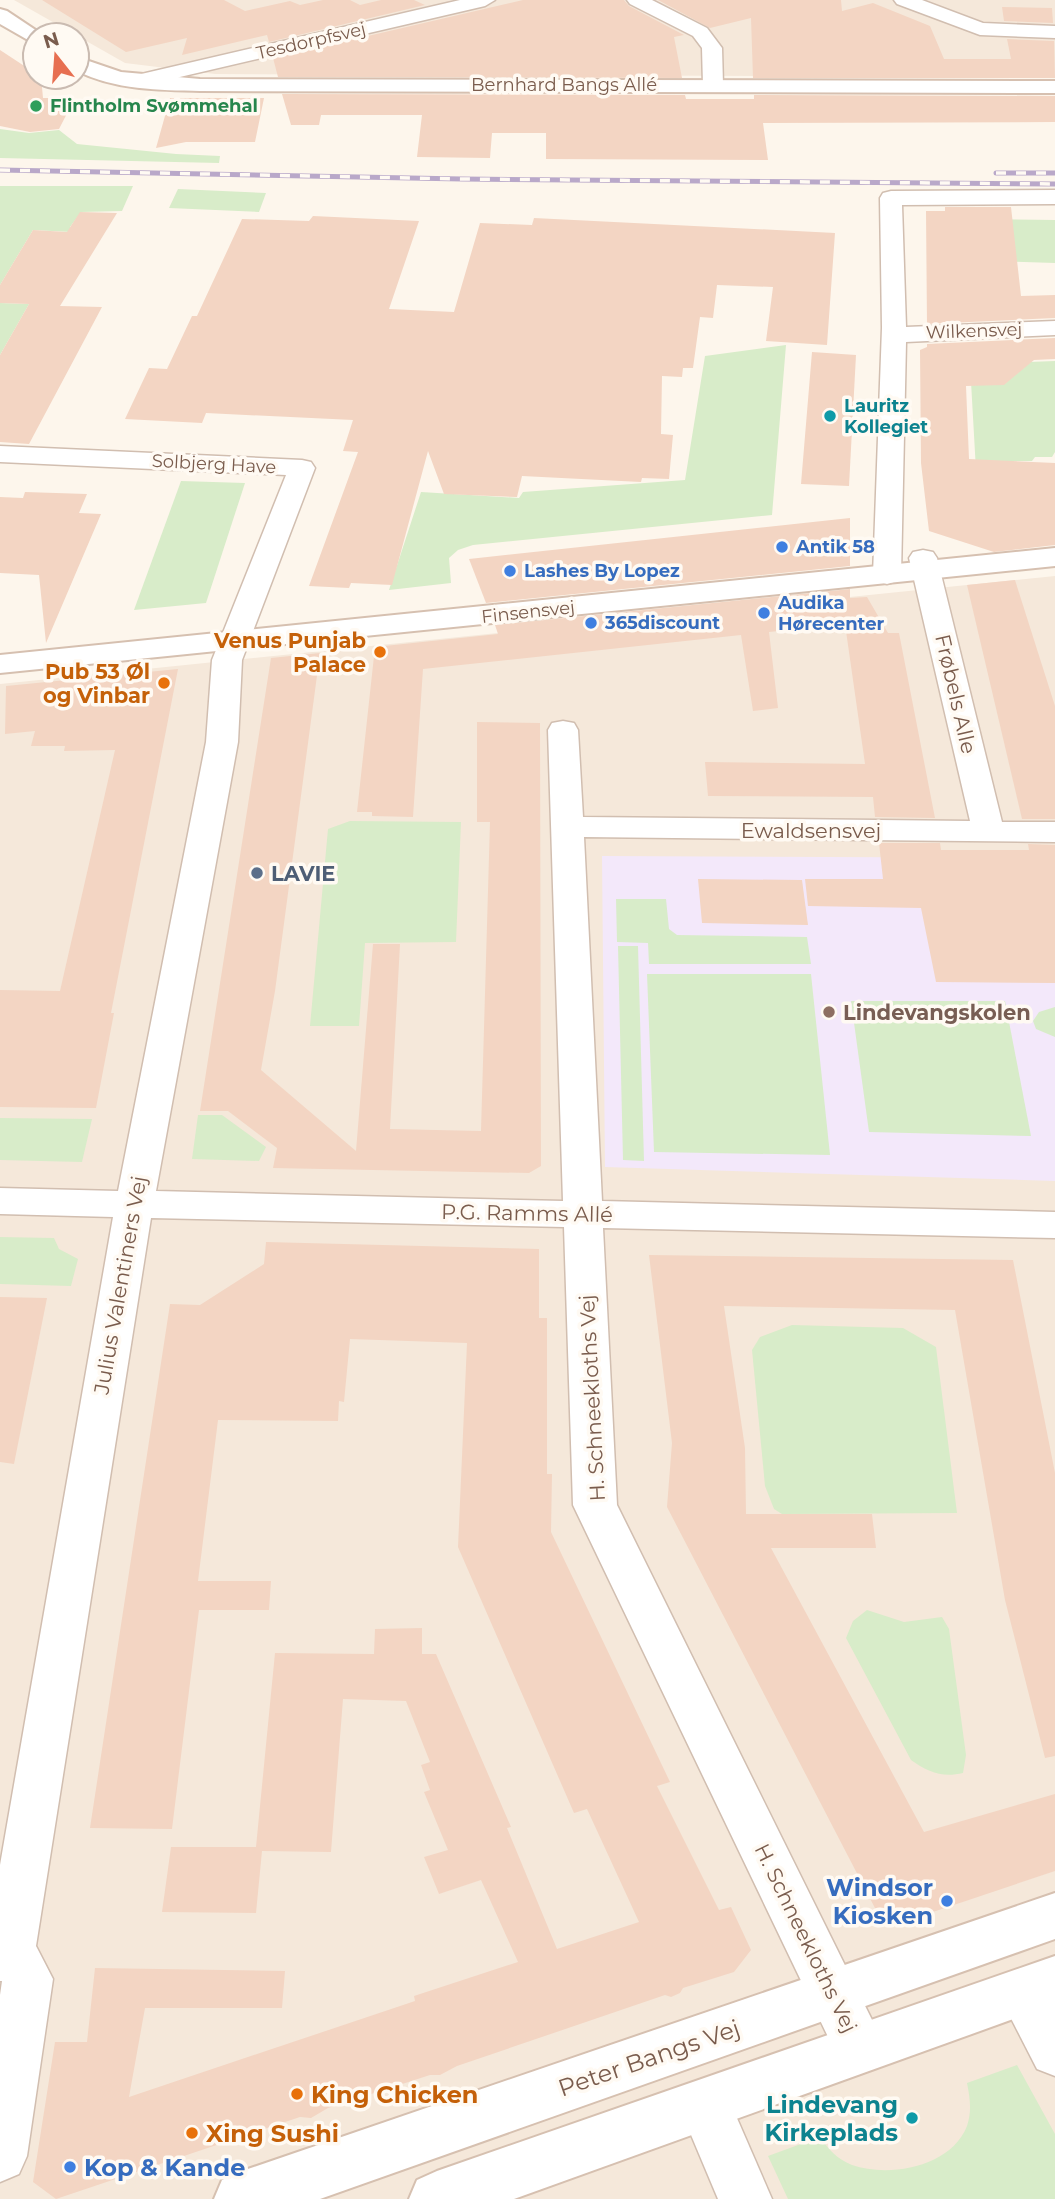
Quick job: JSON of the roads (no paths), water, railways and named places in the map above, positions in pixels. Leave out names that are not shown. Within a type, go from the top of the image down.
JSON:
[{"type":"street","name":"Tesdorpfsvej","points":[[137,81],[485,0]]},
{"type":"street","points":[[637,0],[700,32],[712,48],[713,85]]},
{"type":"street","points":[[904,0],[980,29],[1055,32]]},
{"type":"street","points":[[0,15],[21,29]]},
{"type":"street","name":"Bernhard Bangs Allé","points":[[91,69],[111,77],[137,81],[286,86],[1055,87]]},
{"type":"street","points":[[887,568],[893,335],[891,198],[1055,197]]},
{"type":"street","name":"Wilkensvej","points":[[893,335],[1055,328]]},
{"type":"street","name":"Solbjerg Have","points":[[0,454],[302,468],[236,632]]},
{"type":"street","name":"Finsensvej","points":[[0,651],[236,632],[887,568],[1055,544]]},
{"type":"street","name":"Finsensvej","points":[[925,564],[1055,557]]},
{"type":"street","name":"Frøbels Alle","points":[[925,564],[988,831]]},
{"type":"street","name":"Finsensvej","points":[[0,664],[236,632]]},
{"type":"street","name":"Julius Valentiners Vej","points":[[0,2156],[28,1979],[5,1953],[134,1204],[222,742],[227,660],[236,632]]},
{"type":"street","name":"H. Schneekloths Vej","points":[[563,730],[595,1506],[860,2049]]},
{"type":"street","name":"Ewaldsensvej","points":[[567,827],[1055,832]]},
{"type":"street","name":"P.G. Ramms Allé","points":[[0,1201],[1055,1225]]},
{"type":"street","name":"Peter Bangs Vej","points":[[242,2199],[1055,1916]]},
{"type":"street","points":[[993,1938],[1039,1986],[1055,2052]]},
{"type":"street","points":[[437,2199],[1039,1986]]},
{"type":"street","points":[[681,2048],[745,2199]]},
{"type":"railway","points":[[0,170],[462,179],[1055,184]]},
{"type":"railway","points":[[996,173],[1055,173]]},
{"type":"place","name":"Flintholm Svømmehal","points":[[36,106]]},
{"type":"place","name":"Lauritz Kollegiet","points":[[830,416]]},
{"type":"place","name":"Antik 58","points":[[782,547]]},
{"type":"place","name":"Lashes By Lopez","points":[[510,571]]},
{"type":"place","name":"Audika Hørecenter","points":[[764,613]]},
{"type":"place","name":"365discount","points":[[591,623]]},
{"type":"place","name":"Venus Punjab Palace","points":[[380,652]]},
{"type":"place","name":"Pub 53 Øl og Vinbar","points":[[164,683]]},
{"type":"place","name":"LAVIE","points":[[257,873]]},
{"type":"place","name":"Lindevangskolen","points":[[829,1012]]},
{"type":"place","name":"Windsor Kiosken","points":[[947,1901]]},
{"type":"place","name":"King Chicken","points":[[297,2094]]},
{"type":"place","name":"Lindevang Kirkeplads","points":[[912,2118]]},
{"type":"place","name":"Xing Sushi","points":[[192,2133]]},
{"type":"place","name":"Kop & Kande","points":[[70,2167]]}]
